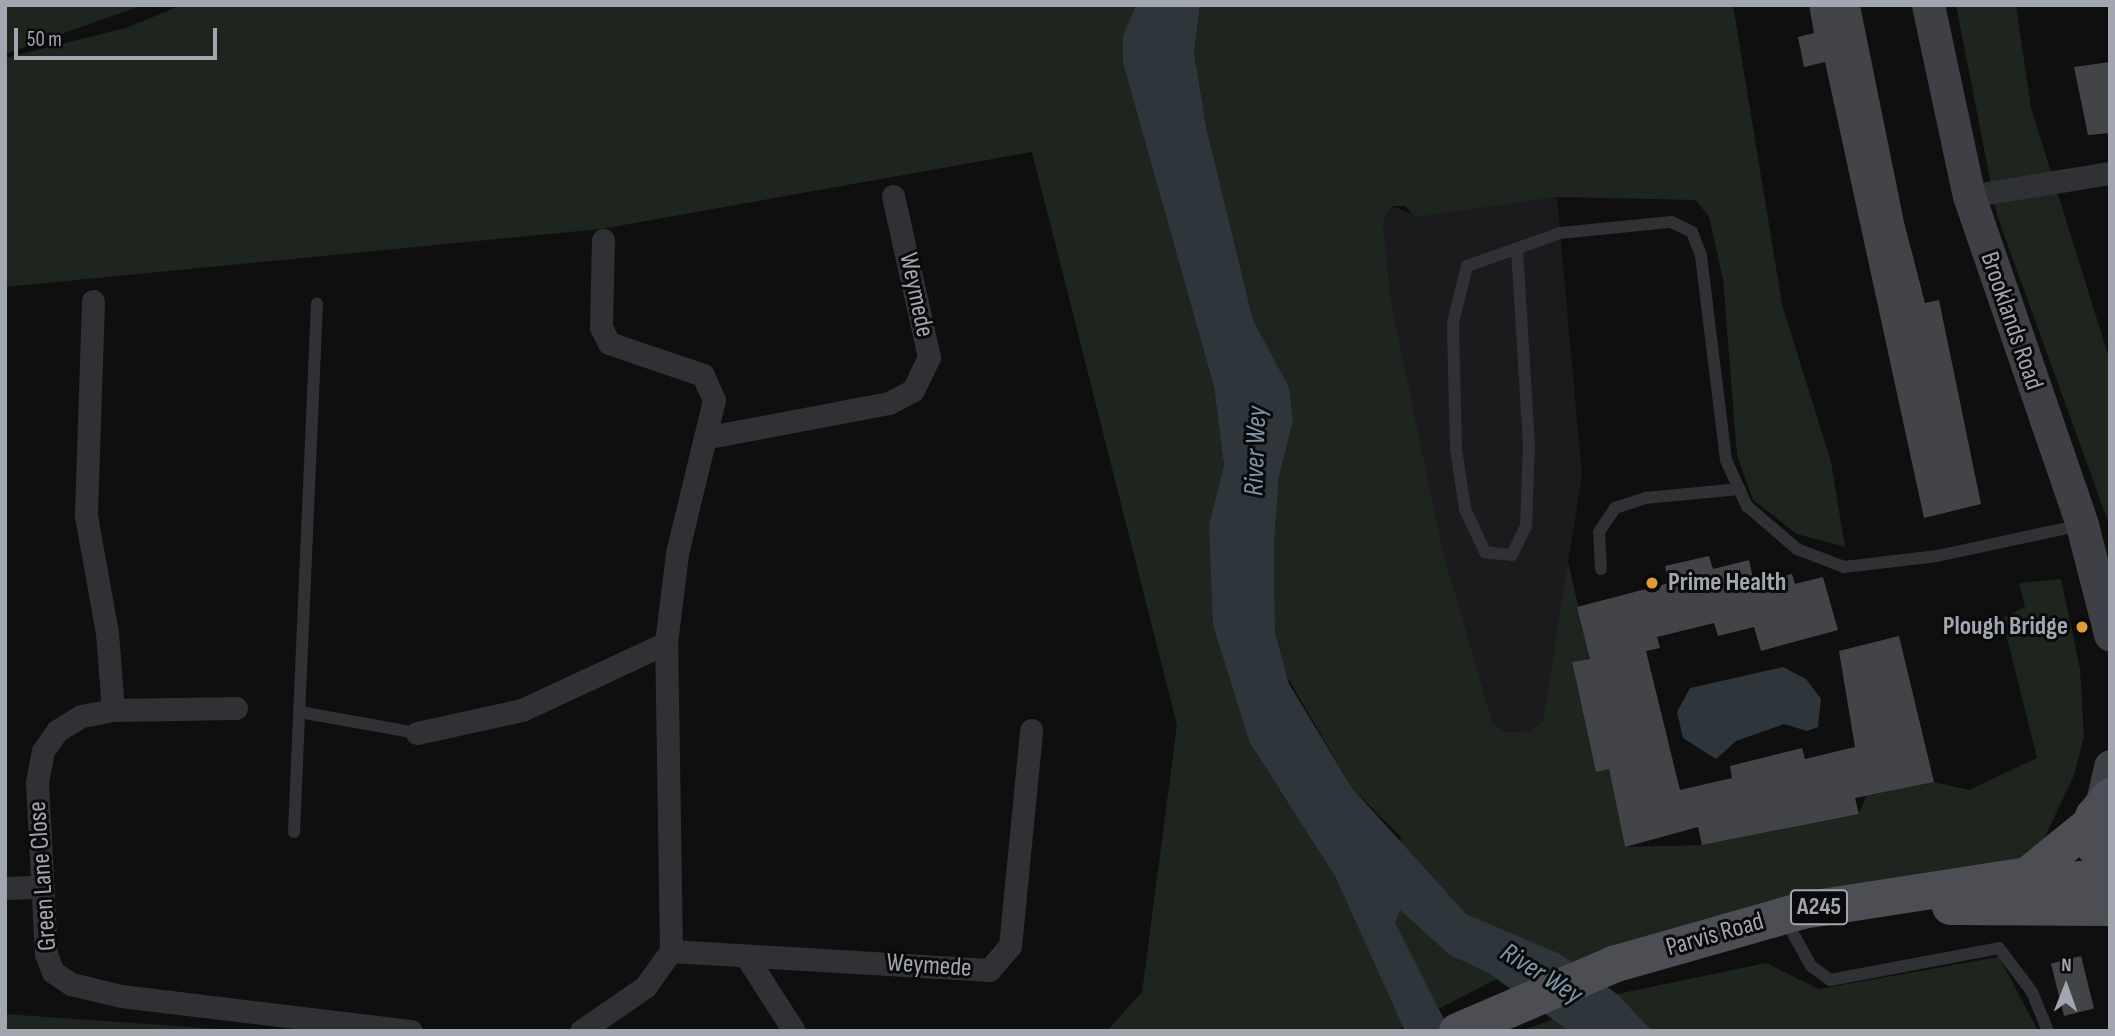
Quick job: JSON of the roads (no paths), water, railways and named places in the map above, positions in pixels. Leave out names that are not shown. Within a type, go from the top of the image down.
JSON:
[{"type":"main road","name":"Brooklands Road","points":[[1928,5],[1969,196],[2082,525],[2110,634]]},
{"type":"main road","points":[[2110,766],[2095,855],[2110,870]]},
{"type":"main road","points":[[2028,875],[2101,807]]},
{"type":"main road","name":"Parvis Road","points":[[1457,1031],[1616,964],[1783,915],[2028,875],[2048,881],[2110,877]]},
{"type":"main road","name":"A245","points":[[1837,905],[2110,907]]},
{"type":"street","points":[[1969,196],[2110,173]]},
{"type":"street","name":"Weymede","points":[[709,437],[889,403],[913,390],[929,357],[893,196]]},
{"type":"street","points":[[582,1031],[645,987],[671,951],[666,643],[677,553],[709,437],[714,400],[703,375],[609,343],[601,327],[603,240]]},
{"type":"street","points":[[93,301],[86,516],[107,633],[113,710]]},
{"type":"street","points":[[417,733],[522,710],[666,643]]},
{"type":"street","name":"Green Lane Close","points":[[236,708],[113,710],[81,716],[57,731],[43,751],[37,783],[40,887],[46,954],[53,972],[71,984],[411,1031]]},
{"type":"street","name":"Weymede","points":[[671,951],[989,970],[1010,946],[1031,730]]},
{"type":"street","points":[[5,888],[40,887]]},
{"type":"street","points":[[746,957],[794,1031]]},
{"type":"lane","points":[[1517,249],[1529,444],[1527,526],[1521,547],[1497,557],[1474,537],[1465,509],[1453,323],[1467,265],[1560,233],[1671,222],[1692,232],[1712,307],[1724,452],[1747,506],[1797,549],[1844,567],[1937,556],[2082,525]]},
{"type":"lane","points":[[294,832],[317,303]]},
{"type":"lane","points":[[1601,569],[1599,532],[1615,508],[1644,498],[1740,489]]},
{"type":"lane","points":[[300,712],[417,733]]},
{"type":"lane","points":[[1783,915],[1811,965],[1830,980],[1999,948],[2032,992],[2048,1031]]},
{"type":"water","name":"River Wey","points":[[1136,5],[1200,5],[1194,52],[1206,126],[1253,320],[1289,387],[1293,421],[1279,477],[1274,544],[1275,633],[1289,684],[1352,788],[1466,914],[1560,954],[1617,994],[1652,1031],[1569,1031],[1487,972],[1450,955],[1400,910],[1395,923],[1450,1031],[1405,1031],[1336,878],[1250,743],[1213,625],[1209,524],[1224,465],[1214,387],[1123,63],[1123,35]]},
{"type":"water","points":[[1783,667],[1806,679],[1821,699],[1818,727],[1807,731],[1784,724],[1736,741],[1716,759],[1683,738],[1677,712],[1690,688]]},
{"type":"place","name":"Prime Health","points":[[1652,583]]},
{"type":"place","name":"Plough Bridge","points":[[2082,627]]}]
